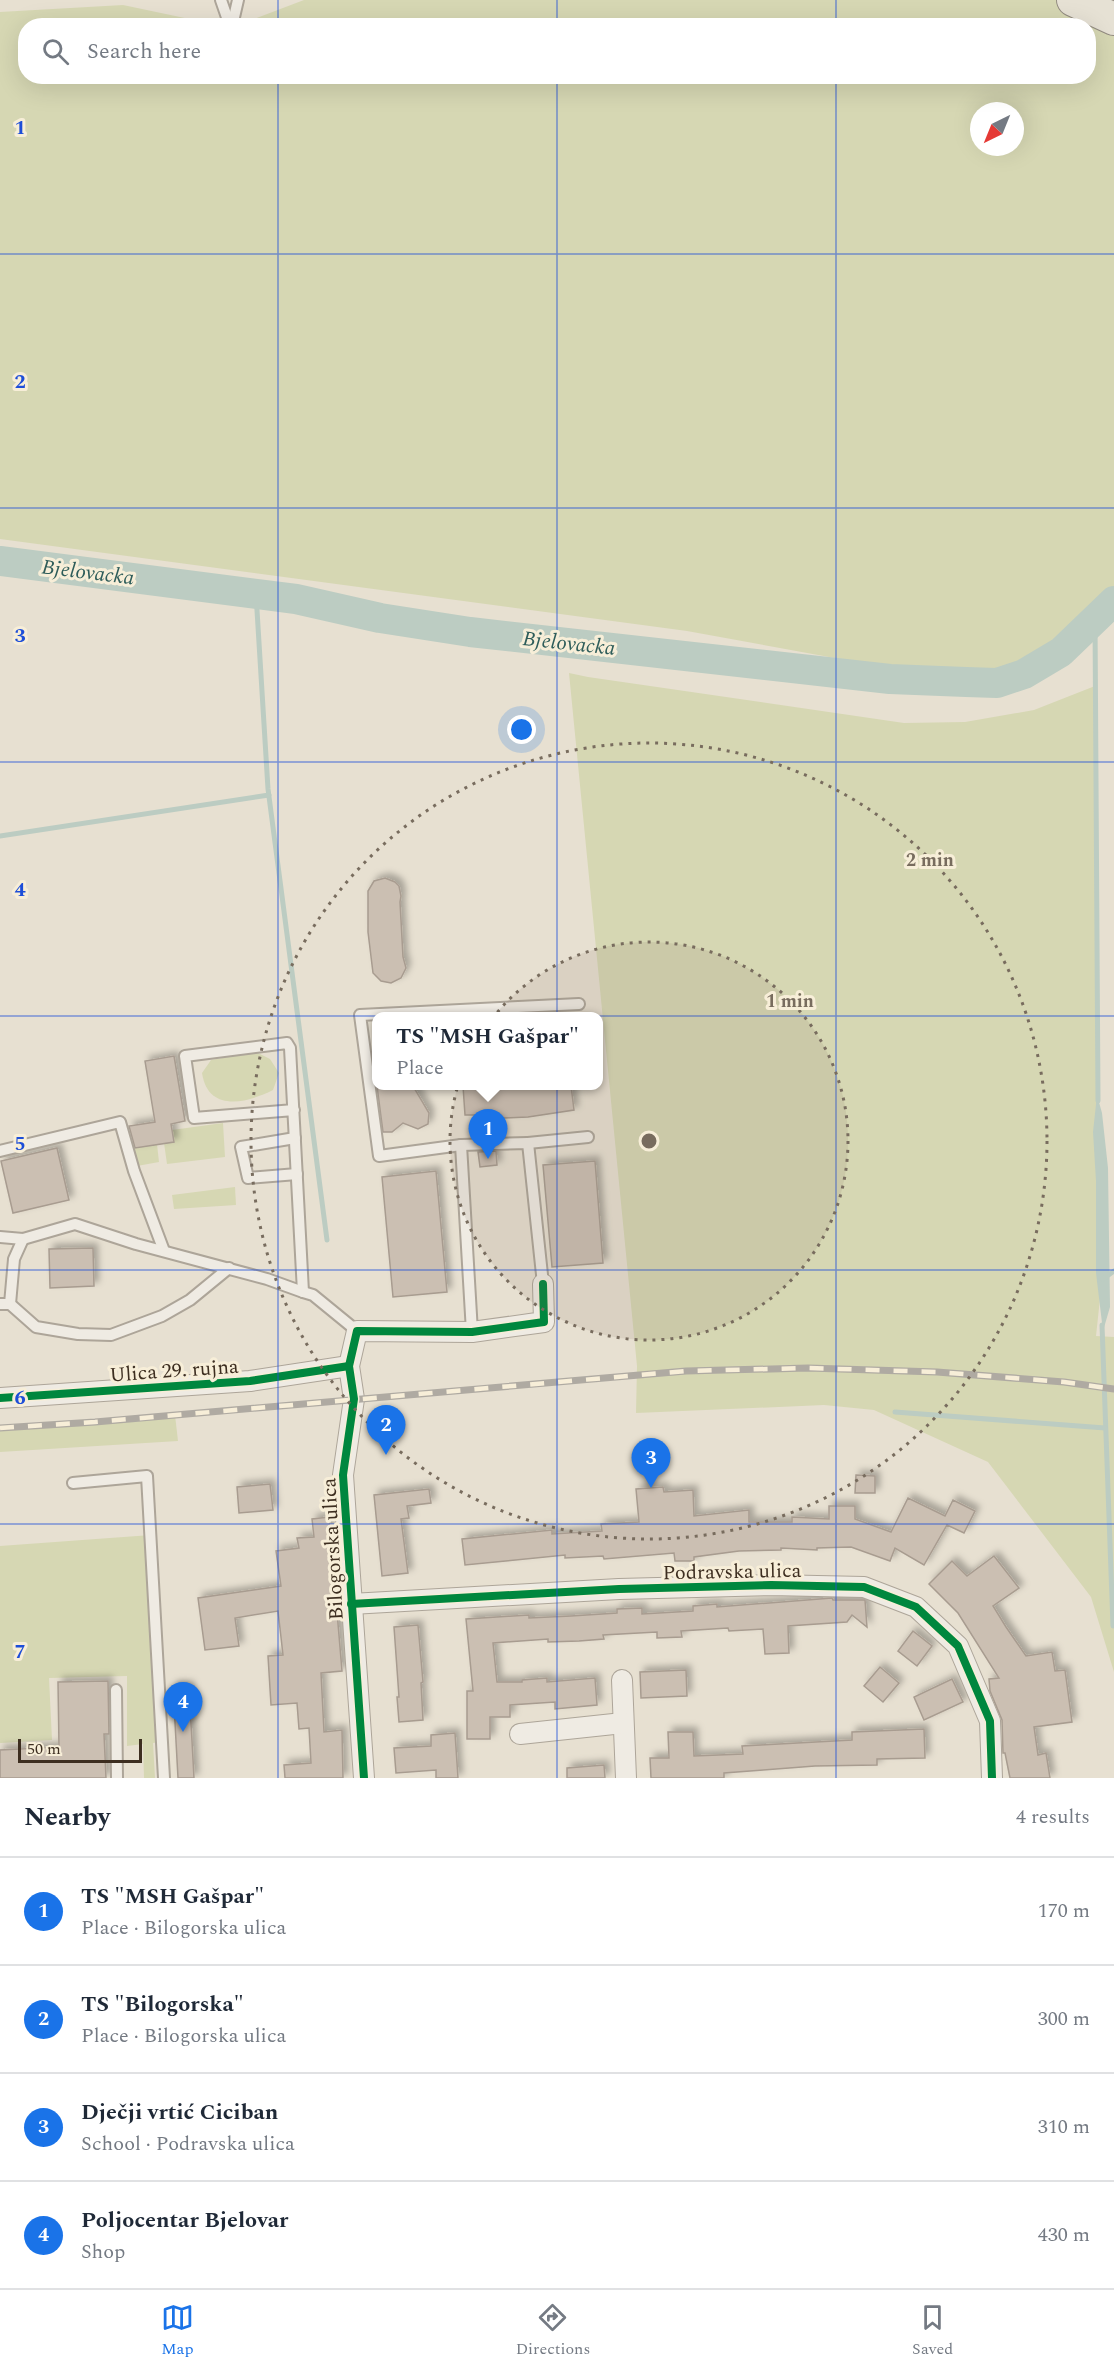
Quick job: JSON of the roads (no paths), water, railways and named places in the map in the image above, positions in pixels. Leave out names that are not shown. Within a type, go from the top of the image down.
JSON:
[{"type":"main road","points":[[1073,0],[1114,19]]},
{"type":"street","points":[[357,1331],[472,1332],[544,1322],[543,1284]]},
{"type":"street","name":"Bilogorska ulica","points":[[357,1331],[349,1366],[354,1399],[344,1475],[364,1778]]},
{"type":"street","name":"Ulica 29. rujna","points":[[0,1398],[250,1382],[349,1366]]},
{"type":"street","name":"Podravska ulica","points":[[351,1604],[619,1589],[771,1585],[864,1587],[916,1608],[957,1646],[990,1721],[992,1778]]},
{"type":"street","points":[[622,1680],[626,1778]]},
{"type":"street","points":[[520,1734],[624,1723]]},
{"type":"lane","points":[[221,0],[228,18]]},
{"type":"lane","points":[[233,18],[238,0]]},
{"type":"lane","points":[[420,1012],[579,1004]]},
{"type":"lane","points":[[372,1014],[360,1015],[379,1156],[461,1145],[528,1143],[588,1137]]},
{"type":"lane","points":[[294,1110],[194,1118],[185,1056],[287,1043],[290,1048],[294,1110],[303,1292]]},
{"type":"lane","points":[[0,1150],[120,1122],[134,1171],[164,1251]]},
{"type":"lane","points":[[295,1138],[241,1147],[248,1178],[297,1174]]},
{"type":"lane","points":[[528,1143],[543,1284]]},
{"type":"lane","points":[[461,1145],[472,1332]]},
{"type":"lane","points":[[0,1237],[23,1239],[75,1224],[303,1292],[313,1296],[357,1331]]},
{"type":"lane","points":[[23,1239],[14,1259],[5,1304],[36,1327],[78,1334],[111,1335],[162,1316],[190,1300],[229,1269]]},
{"type":"lane","points":[[74,1483],[147,1476],[164,1778]]},
{"type":"lane","points":[[116,1690],[117,1778]]},
{"type":"waterway","name":"Bjelovacka","points":[[0,561],[296,599],[380,618],[470,632],[890,679],[966,682],[997,683],[1024,674],[1061,652],[1114,601]]},
{"type":"waterway","points":[[256,594],[268,789],[327,1240]]},
{"type":"waterway","points":[[1095,620],[1098,1101]]},
{"type":"waterway","points":[[0,836],[269,795]]},
{"type":"waterway","points":[[1103,1279],[1114,1271]]},
{"type":"waterway","points":[[1102,1325],[1113,1626]]},
{"type":"waterway","points":[[895,1412],[1105,1428]]},
{"type":"railway","points":[[0,1428],[95,1422],[686,1371],[808,1368],[937,1372],[1064,1382],[1114,1389]]},
{"type":"place","name":"TS \"MSH Gašpar\"","points":[[488,1159]]},
{"type":"place","name":"TS \"Bilogorska\"","points":[[386,1455]]},
{"type":"place","name":"Dječji vrtić Ciciban","points":[[651,1488]]},
{"type":"place","name":"Poljocentar Bjelovar","points":[[183,1732]]}]
